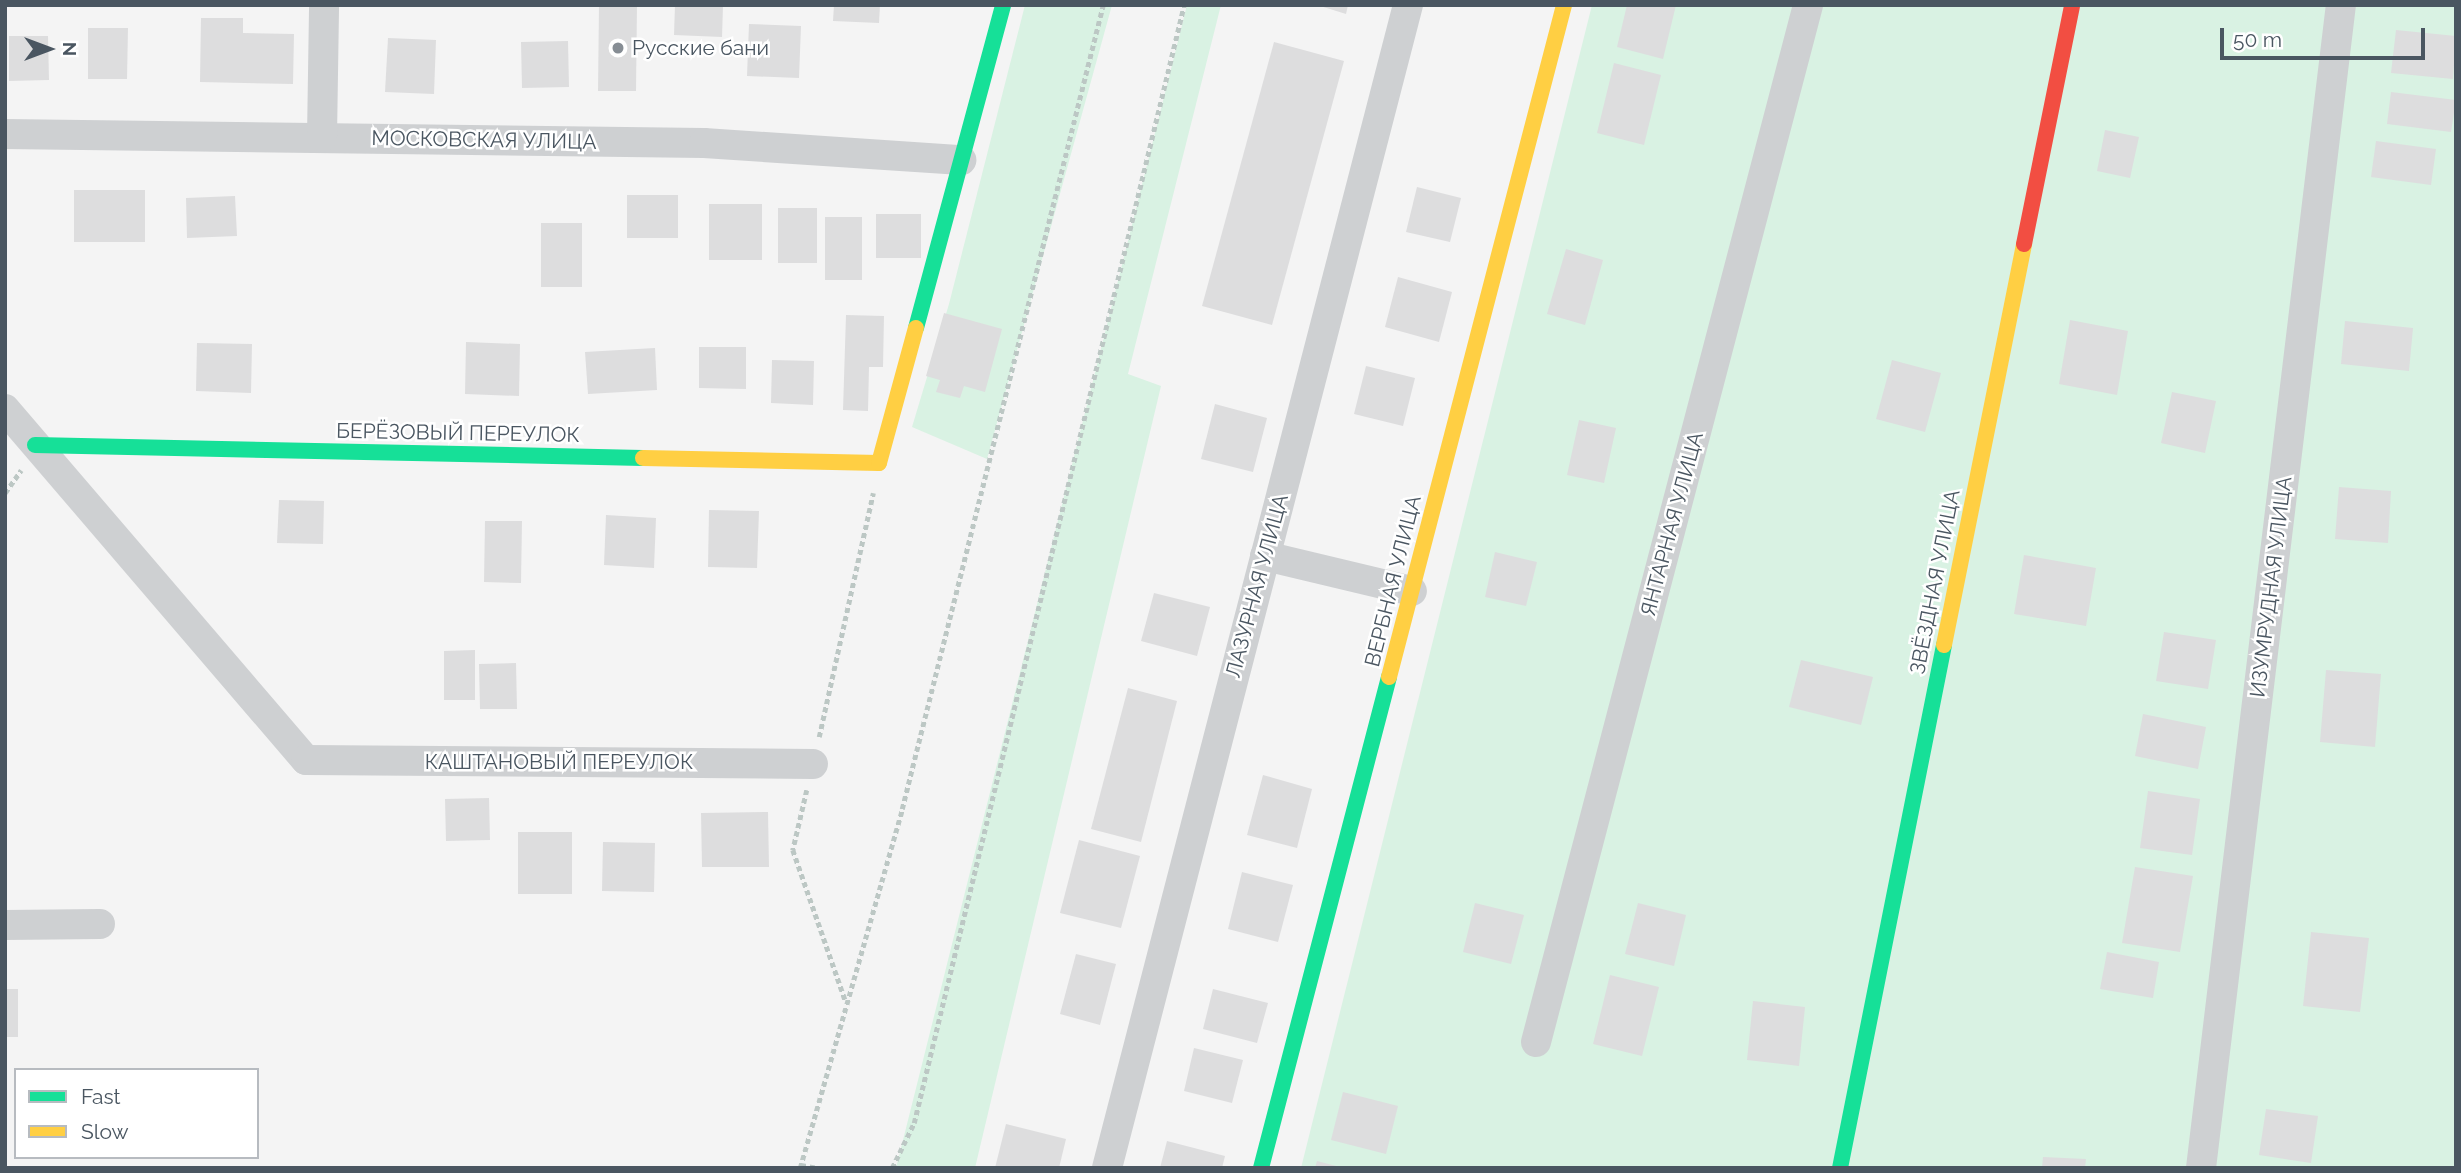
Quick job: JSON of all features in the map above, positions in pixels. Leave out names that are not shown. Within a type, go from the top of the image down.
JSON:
[{"type":"street","points":[[322,137],[324,5]]},
{"type":"street","points":[[879,463],[1003,5]]},
{"type":"street","name":"ЛАЗУРНАЯ УЛИЦА","points":[[1107,1168],[1408,5]]},
{"type":"street","name":"ВЕРБНАЯ УЛИЦА","points":[[1261,1168],[1564,5]]},
{"type":"street","name":"ЯНТАРНАЯ УЛИЦА","points":[[1536,1042],[1808,5]]},
{"type":"street","name":"ЗВЁЗДНАЯ УЛИЦА","points":[[1840,1168],[2072,5]]},
{"type":"street","name":"ИЗУМРУДНАЯ УЛИЦА","points":[[2201,1168],[2341,5]]},
{"type":"street","name":"МОСКОВСКАЯ УЛИЦА","points":[[5,134],[704,143],[961,160]]},
{"type":"street","points":[[5,409],[35,445]]},
{"type":"street","name":"БЕРЁЗОВЫЙ ПЕРЕУЛОК","points":[[35,445],[879,463]]},
{"type":"street","name":"КАШТАНОВЫЙ ПЕРЕУЛОК","points":[[35,445],[306,760],[813,764]]},
{"type":"street","points":[[1265,556],[1412,591]]},
{"type":"street","points":[[5,925],[100,924]]},
{"type":"path","points":[[818,1168],[801,1167],[906,795],[1104,5]]},
{"type":"path","points":[[892,1168],[914,1123],[1184,5]]},
{"type":"path","points":[[846,1002],[793,850],[879,463]]},
{"type":"green space","points":[[1025,5],[1112,5],[987,459],[912,427],[949,304]]},
{"type":"green space","points":[[1187,5],[1221,5],[1128,374],[1161,386],[975,1168],[896,1168]]},
{"type":"green space","points":[[1592,5],[2456,5],[2456,1168],[1301,1168]]},
{"type":"building","name":"Русские бани","points":[[599,5],[637,5],[636,91],[598,91]]},
{"type":"building","points":[[675,5],[723,5],[722,37],[674,35]]},
{"type":"building","points":[[834,5],[880,5],[879,23],[833,21]]},
{"type":"building","points":[[1317,5],[1348,5],[1346,14]]},
{"type":"building","points":[[1627,5],[1676,5],[1663,59],[1617,47]]},
{"type":"building","points":[[201,18],[243,18],[243,33],[294,34],[293,84],[200,82]]},
{"type":"building","points":[[749,24],[801,26],[799,78],[747,76]]},
{"type":"building","points":[[88,28],[128,28],[127,79],[88,79]]},
{"type":"building","points":[[2396,30],[2456,36],[2453,79],[2391,73]]},
{"type":"building","points":[[9,36],[48,36],[49,80],[9,81]]},
{"type":"building","points":[[388,38],[436,40],[434,94],[385,92]]},
{"type":"building","points":[[568,41],[569,87],[522,88],[521,42]]},
{"type":"building","points":[[1274,42],[1344,61],[1272,325],[1202,306]]},
{"type":"building","points":[[1614,63],[1661,75],[1644,145],[1597,133]]},
{"type":"building","points":[[2391,92],[2456,100],[2451,132],[2387,124]]},
{"type":"building","points":[[2105,130],[2139,137],[2130,178],[2097,171]]},
{"type":"building","points":[[2376,141],[2436,149],[2431,185],[2371,177]]},
{"type":"building","points":[[1417,187],[1461,198],[1450,242],[1406,232]]},
{"type":"building","points":[[74,190],[145,190],[145,242],[74,242]]},
{"type":"building","points":[[627,195],[678,195],[678,238],[627,238]]},
{"type":"building","points":[[235,196],[237,236],[187,238],[186,198]]},
{"type":"building","points":[[709,204],[762,204],[762,260],[709,260]]},
{"type":"building","points":[[778,208],[817,208],[817,263],[778,263]]},
{"type":"building","points":[[876,214],[921,214],[921,258],[876,258]]},
{"type":"building","points":[[825,217],[862,217],[862,280],[825,280]]},
{"type":"building","points":[[541,223],[582,223],[582,287],[541,287]]},
{"type":"building","points":[[1566,249],[1603,260],[1585,325],[1547,314]]},
{"type":"building","points":[[1398,277],[1452,292],[1439,342],[1385,327]]},
{"type":"building","points":[[944,313],[1002,329],[985,392],[964,386],[960,398],[936,392],[940,380],[926,376]]},
{"type":"building","points":[[846,315],[884,316],[883,367],[869,367],[868,411],[843,410]]},
{"type":"building","points":[[2070,320],[2128,331],[2117,395],[2059,384]]},
{"type":"building","points":[[2345,321],[2413,328],[2409,371],[2341,364]]},
{"type":"building","points":[[466,342],[520,344],[519,396],[465,394]]},
{"type":"building","points":[[197,343],[252,344],[251,393],[196,391]]},
{"type":"building","points":[[699,347],[746,347],[746,389],[699,388]]},
{"type":"building","points":[[655,348],[657,390],[588,394],[585,352]]},
{"type":"building","points":[[772,360],[814,361],[813,405],[771,403]]},
{"type":"building","points":[[1892,360],[1941,373],[1925,432],[1876,419]]},
{"type":"building","points":[[1366,366],[1415,378],[1403,426],[1354,414]]},
{"type":"building","points":[[2172,392],[2216,401],[2205,453],[2161,443]]},
{"type":"building","points":[[1215,404],[1267,418],[1253,472],[1201,459]]},
{"type":"building","points":[[1579,420],[1616,428],[1604,483],[1567,475]]},
{"type":"building","points":[[2339,487],[2391,491],[2388,543],[2335,539]]},
{"type":"building","points":[[279,500],[324,501],[323,544],[277,543]]},
{"type":"building","points":[[709,510],[759,511],[757,568],[708,567]]},
{"type":"building","points":[[606,515],[656,518],[654,568],[604,565]]},
{"type":"building","points":[[485,521],[522,521],[521,583],[484,582]]},
{"type":"building","points":[[1495,552],[1537,562],[1526,606],[1485,597]]},
{"type":"building","points":[[2024,555],[2096,568],[2086,626],[2014,614]]},
{"type":"building","points":[[1154,593],[1210,607],[1197,656],[1141,641]]},
{"type":"building","points":[[2164,632],[2216,640],[2208,689],[2156,681]]},
{"type":"building","points":[[475,650],[475,700],[444,700],[444,651]]},
{"type":"building","points":[[1801,660],[1873,677],[1861,725],[1789,707]]},
{"type":"building","points":[[516,663],[517,709],[480,709],[479,664]]},
{"type":"building","points":[[2326,670],[2381,674],[2375,747],[2320,742]]},
{"type":"building","points":[[1128,688],[1177,701],[1141,842],[1091,829]]},
{"type":"building","points":[[2143,714],[2206,727],[2198,769],[2135,756]]},
{"type":"building","points":[[1263,775],[1312,789],[1297,848],[1247,835]]},
{"type":"building","points":[[2148,791],[2200,799],[2192,855],[2140,848]]},
{"type":"building","points":[[489,798],[490,840],[446,841],[445,799]]},
{"type":"building","points":[[768,812],[769,867],[702,867],[701,813]]},
{"type":"building","points":[[518,832],[572,832],[572,894],[518,894]]},
{"type":"building","points":[[1079,840],[1140,856],[1121,928],[1060,913]]},
{"type":"building","points":[[603,842],[655,843],[654,892],[602,891]]},
{"type":"building","points":[[2135,867],[2193,876],[2180,952],[2122,943]]},
{"type":"building","points":[[1242,872],[1293,885],[1278,942],[1228,929]]},
{"type":"building","points":[[1475,903],[1524,915],[1511,964],[1463,952]]},
{"type":"building","points":[[1638,903],[1686,915],[1674,966],[1625,954]]},
{"type":"building","points":[[2311,932],[2369,938],[2360,1012],[2303,1006]]},
{"type":"building","points":[[2107,952],[2159,962],[2153,998],[2100,989]]},
{"type":"building","points":[[1076,954],[1116,964],[1100,1025],[1060,1014]]},
{"type":"building","points":[[1610,975],[1659,987],[1642,1056],[1593,1044]]},
{"type":"building","points":[[5,989],[18,989],[18,1037],[5,1037]]},
{"type":"building","points":[[1213,989],[1268,1003],[1257,1043],[1203,1029]]},
{"type":"building","points":[[1753,1001],[1805,1007],[1799,1066],[1747,1060]]},
{"type":"building","points":[[1194,1048],[1243,1060],[1232,1103],[1184,1091]]},
{"type":"building","points":[[1343,1092],[1398,1106],[1386,1154],[1331,1140]]},
{"type":"building","points":[[2266,1109],[2318,1116],[2311,1163],[2259,1155]]},
{"type":"building","points":[[1006,1124],[1066,1139],[1059,1168],[995,1168]]},
{"type":"building","points":[[1167,1141],[1225,1156],[1222,1168],[1160,1168]]},
{"type":"building","points":[[2043,1157],[2086,1159],[2085,1168],[2042,1168]]},
{"type":"building","points":[[1317,1161],[1340,1167],[1340,1168],[1315,1168]]},
{"type":"traffic: fast","points":[[916,328],[1003,5]]},
{"type":"traffic: fast","points":[[35,445],[643,458]]},
{"type":"traffic: fast","points":[[1840,1168],[1944,645]]},
{"type":"traffic: fast","points":[[1261,1168],[1389,677]]},
{"type":"traffic: slow","points":[[1389,677],[1564,5]]},
{"type":"traffic: slow","points":[[1944,645],[2024,244]]},
{"type":"traffic: slow","points":[[643,458],[879,463],[916,328]]},
{"type":"traffic: jam","points":[[2024,244],[2072,5]]},
{"type":"place","name":"Русские бани","points":[[618,48]]}]
